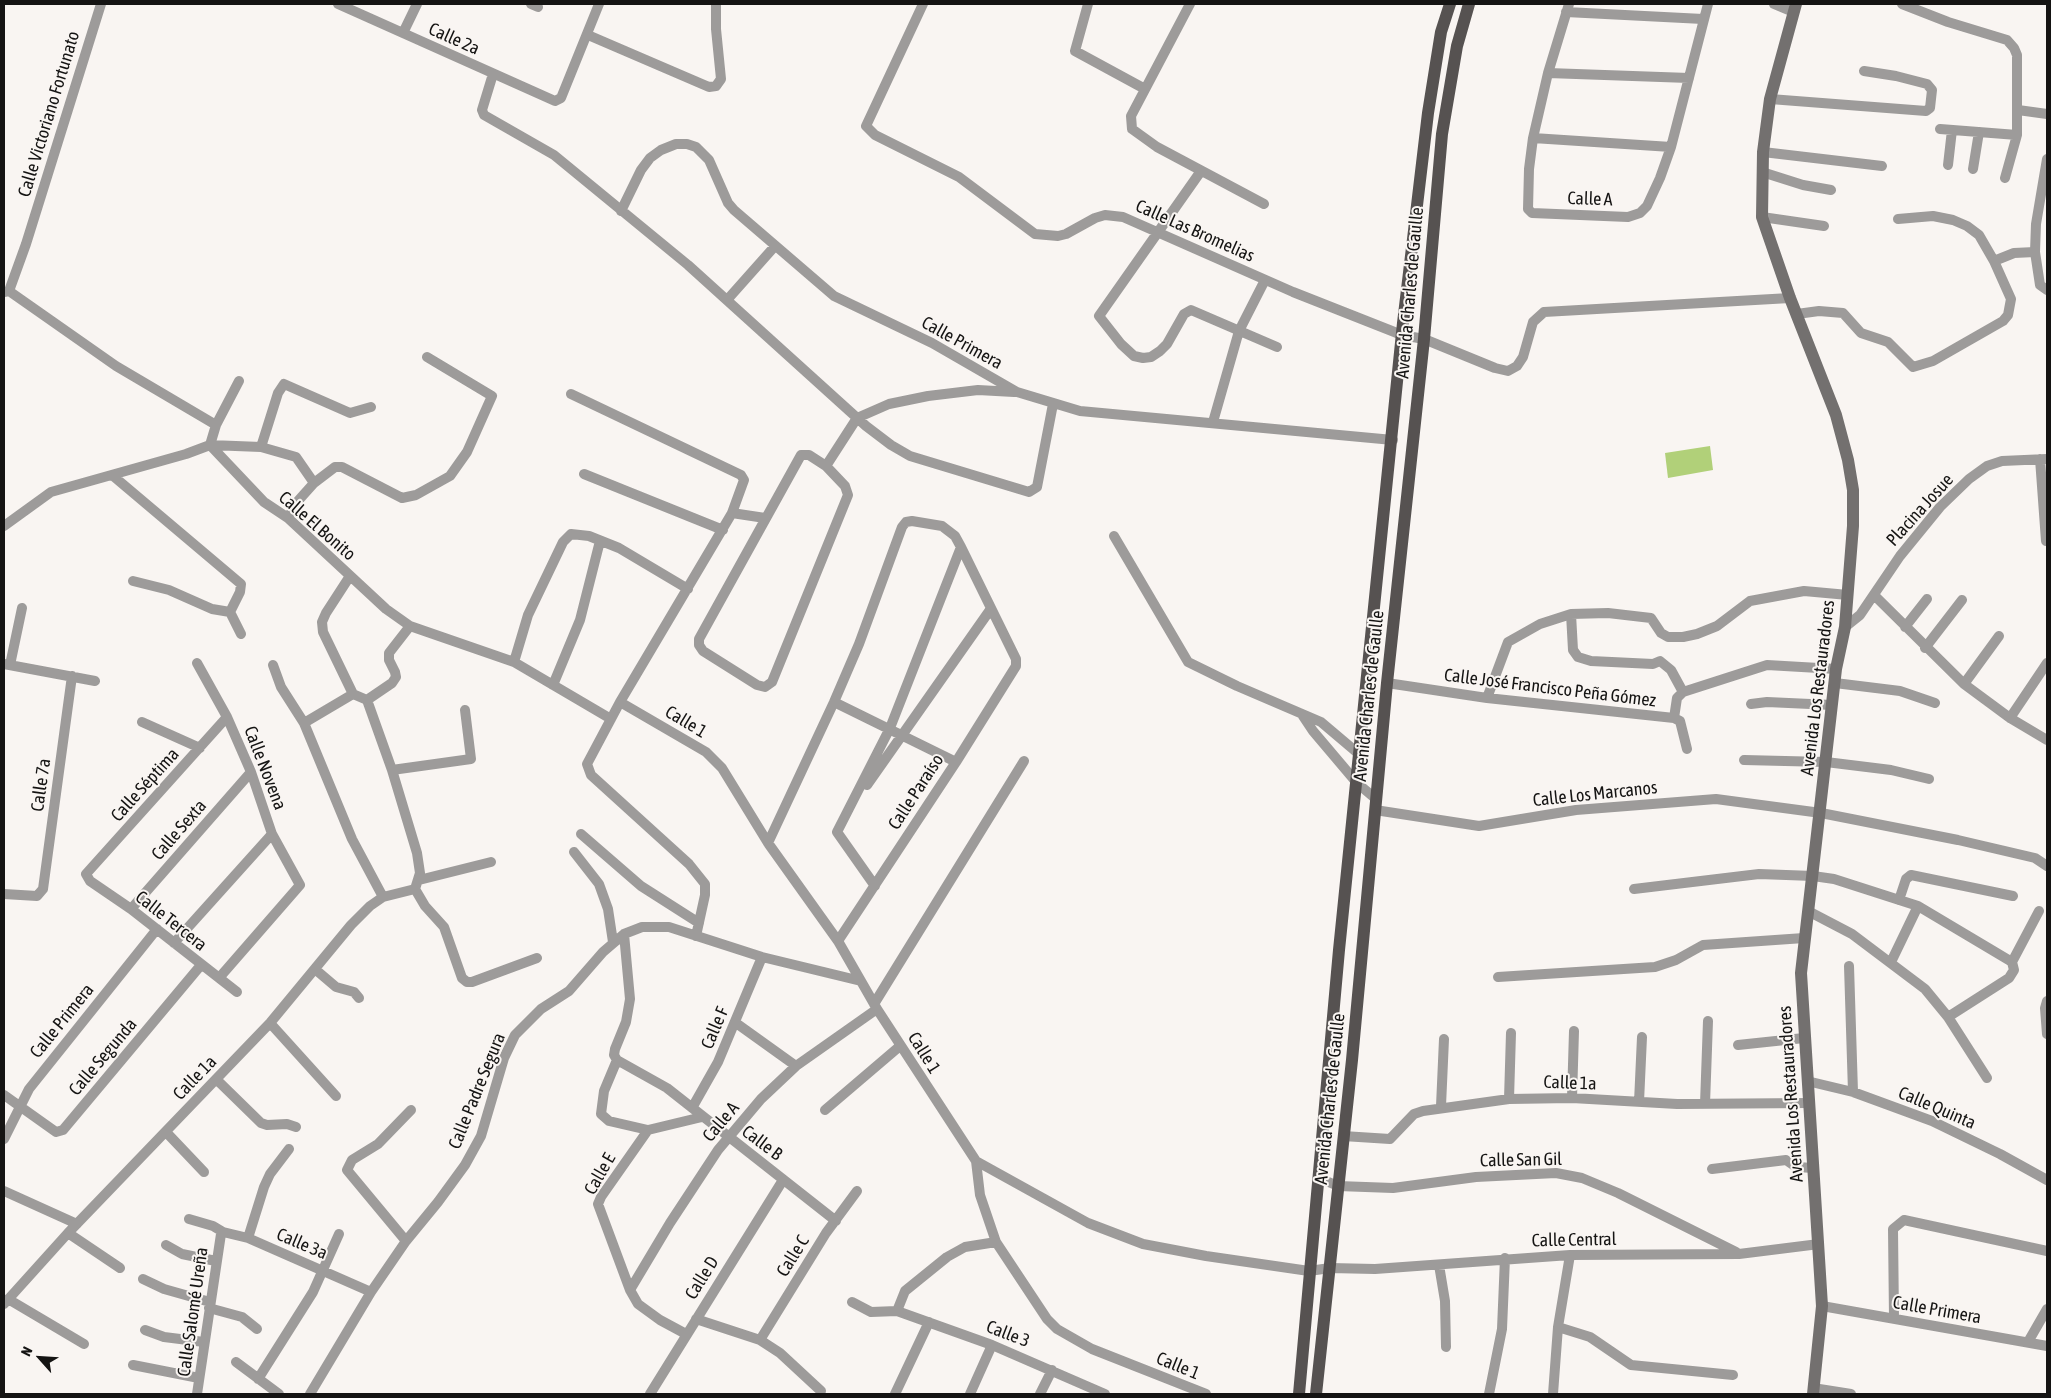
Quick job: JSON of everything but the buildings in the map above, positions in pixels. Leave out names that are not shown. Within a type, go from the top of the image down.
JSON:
[{"type":"main road","name":"Avenida Charles de Gaulle","points":[[1299,1394],[1339,950],[1393,440],[1402,335],[1428,113],[1441,32],[1450,4]]},
{"type":"main road","name":"Avenida Charles de Gaulle","points":[[1316,1394],[1387,683],[1424,339],[1442,134],[1455,54],[1470,4]]},
{"type":"street","name":"Calle Victoriano Fortunato","points":[[6,292],[101,4]]},
{"type":"street","name":"Calle 2a","points":[[338,4],[555,101],[558,100],[588,35]]},
{"type":"street","points":[[403,33],[416,4]]},
{"type":"street","points":[[599,4],[588,35],[710,87],[716,86],[722,78],[716,29],[716,4]]},
{"type":"street","name":"Calle Las Bromelias","points":[[924,4],[868,118],[866,126],[875,135],[959,177],[1035,234],[1052,237],[1066,234],[1095,218],[1105,215],[1123,217],[1265,280],[1402,335],[1424,339],[1495,368],[1508,371],[1517,366],[1523,357],[1533,322],[1544,312],[1790,298]]},
{"type":"street","points":[[1088,4],[1074,49],[1076,53],[1146,89]]},
{"type":"street","points":[[1190,4],[1131,116],[1132,130],[1139,136],[1201,171],[1264,204]]},
{"type":"street","name":"Calle A","points":[[1568,8],[1548,73],[1533,138],[1527,204],[1532,213],[1628,217],[1640,213],[1653,197],[1671,147],[1708,4]]},
{"type":"street","points":[[1774,4],[1794,8]]},
{"type":"street","points":[[1902,4],[2011,43],[2017,55],[2017,135],[2005,178]]},
{"type":"street","points":[[1568,8],[1703,19]]},
{"type":"street","name":"Avenida Los Restauradores","points":[[1794,8],[1770,99],[1763,152],[1762,217],[1790,298],[1836,415],[1848,460],[1853,490],[1853,526],[1845,627],[1836,669],[1821,813],[1800,973],[1822,1306],[1813,1391]]},
{"type":"street","points":[[1770,99],[1926,110],[1930,108],[1932,90],[1928,84],[1864,71]]},
{"type":"street","points":[[1548,73],[1689,78]]},
{"type":"street","points":[[492,74],[482,110],[484,115],[554,155],[688,265],[858,418],[891,445],[910,456],[1029,492],[1037,488],[1053,404]]},
{"type":"street","points":[[2018,110],[2047,114]]},
{"type":"street","points":[[1940,129],[2017,135]]},
{"type":"street","points":[[1948,165],[1952,130]]},
{"type":"street","points":[[1974,169],[1978,132]]},
{"type":"street","points":[[1533,138],[1671,147]]},
{"type":"street","name":"Calle Primera","points":[[621,211],[641,170],[650,158],[661,150],[676,144],[687,144],[696,147],[709,160],[731,207],[834,296],[932,343],[1017,392],[1080,411],[1393,440]]},
{"type":"street","points":[[1763,152],[1882,166]]},
{"type":"street","points":[[2047,159],[2043,211],[2035,252],[2040,285],[2047,290]]},
{"type":"street","points":[[1201,171],[1160,232],[1099,316],[1111,333],[1134,356],[1143,358],[1151,357],[1167,344],[1187,311],[1191,310],[1239,332],[1277,346]]},
{"type":"street","points":[[1762,172],[1803,185],[1831,190]]},
{"type":"street","points":[[1797,314],[1819,311],[1844,313],[1861,333],[1888,342],[1908,364],[1916,368],[2003,322],[2008,315],[2011,299],[1994,261],[1979,235],[1967,226],[1953,220],[1933,216],[1898,218]]},
{"type":"street","points":[[1762,217],[1824,226]]},
{"type":"street","points":[[2036,241],[2047,242]]},
{"type":"street","points":[[726,300],[775,246]]},
{"type":"street","points":[[1994,261],[2014,253],[2035,252]]},
{"type":"street","points":[[1213,422],[1239,332],[1265,280]]},
{"type":"street","points":[[6,292],[116,366],[216,424]]},
{"type":"street","points":[[288,518],[297,502],[328,470],[342,467],[402,498],[409,498],[450,476],[467,452],[492,396],[427,357]]},
{"type":"street","points":[[210,444],[216,424],[239,381]]},
{"type":"street","points":[[261,447],[278,393],[284,384],[350,413],[371,407]]},
{"type":"street","points":[[826,466],[858,418],[889,404],[928,396],[978,390],[1017,392]]},
{"type":"street","points":[[571,394],[740,474],[744,480],[732,513],[723,530],[620,702],[587,764],[588,770],[699,875],[705,884],[705,895],[696,936]]},
{"type":"street","points":[[4,526],[51,492],[186,454],[210,444],[261,447],[296,457],[314,483]]},
{"type":"street","name":"Calle El Bonito","points":[[210,444],[264,502],[288,518],[386,609],[410,626],[514,662],[611,719]]},
{"type":"street","points":[[801,455],[809,455],[826,466],[845,486],[848,495],[772,682],[766,687],[757,685],[702,651],[699,639],[801,455]]},
{"type":"street","points":[[2044,459],[2046,541]]},
{"type":"street","name":"Placina Josue","points":[[1845,627],[1860,615],[1900,556],[1929,521],[1969,479],[1987,466],[2002,461],[2044,459]]},
{"type":"street","points":[[584,474],[723,530]]},
{"type":"street","points":[[112,475],[236,577],[240,584],[240,592],[230,612]]},
{"type":"street","points":[[732,513],[765,518]]},
{"type":"street","points":[[768,843],[834,702],[906,522],[912,521],[942,526],[955,536],[990,610],[853,804]]},
{"type":"street","points":[[514,662],[528,615],[563,542],[571,534],[580,534],[618,548],[688,590]]},
{"type":"street","points":[[1114,536],[1188,662],[1303,716],[1321,722],[1360,755]]},
{"type":"street","points":[[553,685],[580,620],[600,541]]},
{"type":"street","points":[[874,886],[838,832],[890,728],[961,547]]},
{"type":"street","points":[[350,576],[326,613],[322,622],[322,632],[353,694],[366,700],[392,770],[417,853],[417,885],[425,906],[444,927],[462,978],[467,982],[472,982],[537,958]]},
{"type":"street","points":[[133,580],[169,590],[212,609],[230,612]]},
{"type":"street","points":[[1487,698],[1508,642],[1540,624],[1571,614],[1608,613],[1652,618],[1661,633],[1668,636],[1683,637],[1717,626],[1750,600],[1804,591],[1848,595]]},
{"type":"street","points":[[1874,595],[1925,648],[1964,684],[2010,718],[2047,740]]},
{"type":"street","points":[[1906,627],[1926,599]]},
{"type":"street","points":[[1925,648],[1962,600]]},
{"type":"street","points":[[22,608],[6,666],[95,681]]},
{"type":"street","name":"Calle Paraíso","points":[[838,941],[1013,672],[1016,659],[990,610]]},
{"type":"street","points":[[230,612],[241,634]]},
{"type":"street","points":[[1571,614],[1573,650],[1578,657],[1591,661],[1644,664],[1653,664],[1660,661],[1671,670],[1684,692],[1772,664],[1836,669]]},
{"type":"street","points":[[366,700],[392,683],[396,677],[396,672],[389,660],[389,654],[410,626]]},
{"type":"street","points":[[1964,684],[1999,636]]},
{"type":"street","name":"Calle Novena","points":[[197,663],[227,717],[251,772],[272,834],[300,885],[219,978]]},
{"type":"street","points":[[2010,718],[2047,663]]},
{"type":"street","points":[[273,665],[281,687],[304,723],[352,839],[383,897]]},
{"type":"street","name":"Calle 7a","points":[[4,894],[37,896],[43,889],[72,676]]},
{"type":"street","name":"Calle José Francisco Peña Gómez","points":[[1387,683],[1487,698],[1674,718],[1677,698],[1684,692]]},
{"type":"street","points":[[1835,683],[1900,691],[1935,703]]},
{"type":"street","points":[[304,723],[353,694]]},
{"type":"street","name":"Calle 1","points":[[620,702],[716,761],[768,843],[838,941],[900,1046],[976,1161],[980,1195],[996,1242],[1040,1309],[1057,1329],[1092,1349],[1195,1393],[1206,1394]]},
{"type":"street","points":[[834,702],[904,734],[956,762]]},
{"type":"street","points":[[1750,704],[1767,702],[1832,705]]},
{"type":"street","points":[[392,770],[471,759],[465,710]]},
{"type":"street","points":[[1303,716],[1313,731],[1375,805]]},
{"type":"street","name":"Calle Séptima","points":[[86,874],[227,717]]},
{"type":"street","points":[[1674,718],[1680,720],[1687,749]]},
{"type":"street","points":[[142,722],[200,748]]},
{"type":"street","points":[[1744,760],[1826,762],[1891,770],[1929,779]]},
{"type":"street","points":[[876,1007],[1024,761]]},
{"type":"street","name":"Calle Sexta","points":[[131,909],[251,772]]},
{"type":"street","name":"Calle Los Marcanos","points":[[1375,805],[1479,826],[1576,810],[1698,799],[1821,813],[2006,851],[2034,858],[2047,866]]},
{"type":"street","points":[[174,943],[272,834]]},
{"type":"street","points":[[581,834],[641,886],[699,923]]},
{"type":"street","points":[[574,852],[599,884],[608,909],[613,942]]},
{"type":"street","name":"Calle 1a","points":[[6,1301],[68,1233],[270,1023],[316,970],[350,925],[370,906],[383,897],[491,862]]},
{"type":"street","name":"Calle Tercera","points":[[86,874],[90,881],[131,909],[237,992]]},
{"type":"street","points":[[1634,889],[1759,874],[1813,876],[1856,885],[1918,906],[2012,962]]},
{"type":"street","points":[[1898,900],[1906,879],[1911,875],[2013,896]]},
{"type":"street","points":[[1891,962],[1918,906]]},
{"type":"street","points":[[1808,911],[1852,934],[1891,962],[1930,994],[1948,1017],[1988,1078]]},
{"type":"street","points":[[1948,1017],[2009,978],[2014,970],[2012,962],[2039,911]]},
{"type":"street","name":"Calle Padre Segura","points":[[310,1394],[371,1292],[406,1241],[465,1165],[481,1136],[504,1058],[515,1035],[541,1009],[569,991],[613,942],[624,934],[642,927],[669,927],[762,957],[861,981]]},
{"type":"street","name":"Calle Primera","points":[[4,1139],[29,1089],[156,929]]},
{"type":"street","points":[[624,934],[630,999],[626,1022],[615,1049],[614,1055],[617,1060],[600,1104],[601,1114],[609,1121],[648,1130],[702,1117]]},
{"type":"street","points":[[1498,977],[1655,967],[1676,960],[1703,945],[1804,938]]},
{"type":"street","name":"Calle F","points":[[692,1108],[718,1062],[736,1023],[762,957]]},
{"type":"street","name":"Calle Segunda","points":[[20,1105],[56,1132],[63,1130],[201,965]]},
{"type":"street","points":[[1849,966],[1853,1092]]},
{"type":"street","points":[[316,970],[336,987],[354,992],[359,998]]},
{"type":"street","points":[[2047,1001],[2045,1008],[2047,1034]]},
{"type":"street","name":"Calle A","points":[[630,1290],[694,1185],[728,1138],[761,1099],[796,1066],[876,1007]]},
{"type":"street","points":[[1705,1104],[1708,1021]]},
{"type":"street","points":[[270,1023],[336,1096]]},
{"type":"street","points":[[736,1023],[796,1066]]},
{"type":"street","points":[[1572,1098],[1574,1031]]},
{"type":"street","points":[[1509,1099],[1511,1033]]},
{"type":"street","points":[[1639,1102],[1642,1037]]},
{"type":"street","points":[[1738,1045],[1804,1038]]},
{"type":"street","points":[[1442,1106],[1444,1039]]},
{"type":"street","points":[[825,1110],[900,1046]]},
{"type":"street","name":"Calle B","points":[[617,1060],[667,1088],[728,1138],[836,1220]]},
{"type":"street","points":[[216,1079],[260,1123],[267,1126],[287,1124],[296,1127]]},
{"type":"street","name":"Calle Quinta","points":[[1807,1080],[1853,1092],[1932,1121],[2000,1154],[2047,1180]]},
{"type":"street","points":[[4,1095],[20,1105]]},
{"type":"street","name":"Calle 1a","points":[[1343,1136],[1390,1139],[1414,1114],[1442,1106],[1509,1099],[1572,1098],[1705,1104],[1809,1103]]},
{"type":"street","points":[[406,1241],[346,1170],[352,1160],[378,1144],[411,1110]]},
{"type":"street","name":"Calle E","points":[[630,1290],[598,1204],[648,1130]]},
{"type":"street","points":[[166,1132],[204,1172]]},
{"type":"street","points":[[248,1238],[267,1180],[289,1149]]},
{"type":"street","points":[[1712,1169],[1786,1160],[1796,1167],[1814,1168]]},
{"type":"street","name":"Calle Central","points":[[976,1161],[1088,1223],[1143,1244],[1206,1256],[1309,1271],[1330,1268],[1375,1269],[1505,1258],[1570,1255],[1739,1254],[1819,1244]]},
{"type":"street","name":"Calle San Gil","points":[[1319,1178],[1338,1186],[1393,1188],[1476,1177],[1556,1173],[1582,1178],[1618,1192],[1739,1254]]},
{"type":"street","name":"Calle D","points":[[650,1394],[784,1180]]},
{"type":"street","points":[[4,1190],[77,1224]]},
{"type":"street","name":"Calle C","points":[[760,1340],[836,1220],[857,1191]]},
{"type":"street","name":"Calle 3a","points":[[189,1219],[213,1226],[222,1233],[248,1238],[371,1292]]},
{"type":"street","points":[[1894,1319],[1893,1229],[1904,1220],[2047,1251]]},
{"type":"street","points":[[68,1233],[120,1268]]},
{"type":"street","name":"Calle Salomé Ureña","points":[[197,1394],[216,1261],[222,1233]]},
{"type":"street","points":[[258,1379],[313,1292],[339,1234]]},
{"type":"street","points":[[852,1302],[871,1312],[897,1311],[905,1291],[947,1257],[965,1247],[996,1242]]},
{"type":"street","points":[[166,1245],[182,1254],[216,1261]]},
{"type":"street","points":[[1553,1394],[1558,1327],[1570,1255]]},
{"type":"street","points":[[1489,1394],[1502,1328],[1505,1258]]},
{"type":"street","points":[[1439,1265],[1445,1301],[1446,1347]]},
{"type":"street","points":[[143,1279],[164,1289],[242,1317],[257,1329]]},
{"type":"street","points":[[630,1290],[638,1304],[660,1320],[686,1334]]},
{"type":"street","points":[[6,1301],[84,1344]]},
{"type":"street","name":"Calle Primera","points":[[1822,1306],[2047,1346]]},
{"type":"street","points":[[2028,1342],[2047,1310]]},
{"type":"street","name":"Calle 3","points":[[897,1311],[992,1345],[1105,1394]]},
{"type":"street","points":[[696,1319],[760,1340],[780,1353],[821,1391]]},
{"type":"street","points":[[895,1394],[929,1322]]},
{"type":"street","points":[[1558,1327],[1590,1337],[1631,1365],[1733,1376]]},
{"type":"street","points":[[145,1330],[164,1337],[204,1342]]},
{"type":"street","points":[[970,1394],[992,1345]]},
{"type":"street","points":[[236,1362],[279,1394]]},
{"type":"street","points":[[133,1365],[199,1378]]},
{"type":"street","points":[[1040,1394],[1052,1370]]},
{"type":"street","points":[[1813,1391],[1851,1394]]},
{"type":"green space","points":[[1710,446],[1713,470],[1668,478],[1665,453]]}]
